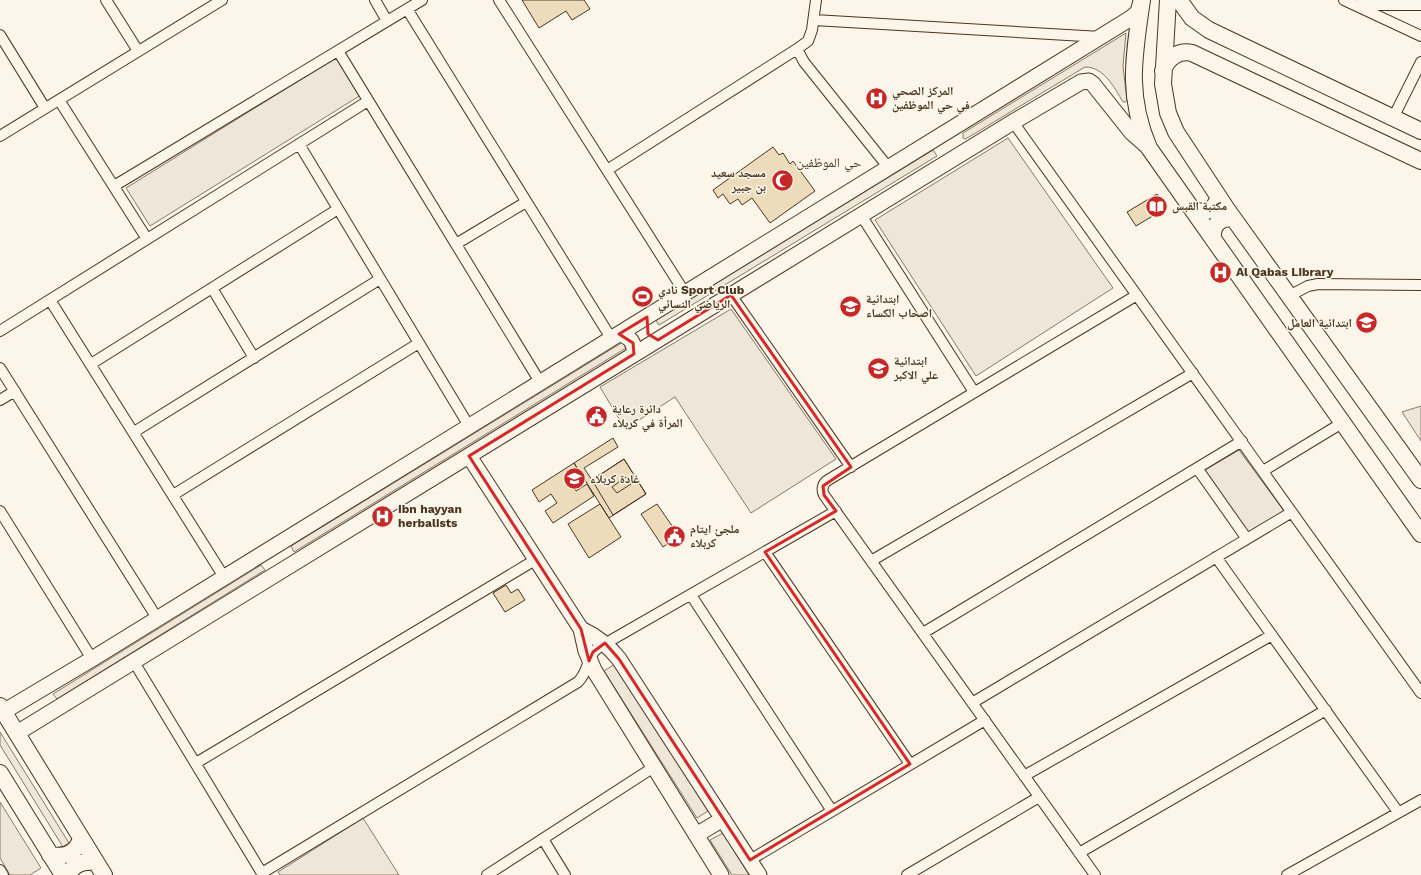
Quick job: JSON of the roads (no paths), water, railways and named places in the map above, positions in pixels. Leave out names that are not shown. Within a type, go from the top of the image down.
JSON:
[{"type":"main road","points":[[100,868],[2,709],[50,684],[92,659],[1101,37],[1134,16],[1139,9],[1142,0]]},
{"type":"main road","points":[[1142,0],[1134,58],[1133,86],[1138,118],[1149,148]]},
{"type":"main road","points":[[1168,0],[1163,74],[1164,94],[1171,123],[1191,156],[1233,218],[1421,480]]},
{"type":"main road","points":[[1179,0],[1192,18],[1208,30],[1421,131]]},
{"type":"main road","points":[[1163,74],[1165,65],[1174,56],[1183,52],[1192,53],[1421,160]]},
{"type":"main road","points":[[17,733],[947,162],[1081,82],[1088,81],[1095,86],[1132,133],[1149,148],[1421,534]]},
{"type":"main road","points":[[957,126],[956,131],[960,142],[971,148]]},
{"type":"main road","points":[[933,140],[944,145],[948,156],[947,162]]},
{"type":"main road","points":[[1192,209],[1198,212],[1205,212],[1212,209],[1219,197]]},
{"type":"main road","points":[[1213,239],[1215,226],[1226,218],[1233,218]]},
{"type":"main road","points":[[647,317],[645,323],[648,334],[658,340]]},
{"type":"main road","points":[[615,336],[625,335],[630,338],[635,348],[634,354]]},
{"type":"main road","points":[[469,456],[581,629],[589,661],[594,670],[721,875]]},
{"type":"main road","points":[[284,540],[284,551],[291,560],[297,562]]},
{"type":"main road","points":[[259,556],[264,558],[271,566],[271,577]]},
{"type":"main road","points":[[581,629],[605,644],[619,659],[759,875]]},
{"type":"main road","points":[[50,684],[46,691],[46,700],[52,705],[60,706]]},
{"type":"main road","points":[[0,773],[63,875]]},
{"type":"main road","points":[[696,835],[723,818]]},
{"type":"main road","points":[[50,855],[59,856],[69,854],[77,848],[82,838]]},
{"type":"main road","points":[[68,875],[71,870],[79,864],[88,861],[100,868]]},
{"type":"street","points":[[106,0],[138,51]]},
{"type":"street","points":[[0,136],[222,0]]},
{"type":"street","points":[[374,0],[387,21]]},
{"type":"street","points":[[498,0],[685,293]]},
{"type":"street","points":[[607,170],[808,41],[814,20],[816,0]]},
{"type":"street","points":[[1344,0],[1421,36]]},
{"type":"street","points":[[114,186],[419,1]]},
{"type":"street","points":[[1354,5],[1421,5]]},
{"type":"street","points":[[407,9],[526,202],[615,336]]},
{"type":"street","points":[[814,20],[1101,37]]},
{"type":"street","points":[[0,35],[45,108]]},
{"type":"street","points":[[797,49],[804,62],[888,167]]},
{"type":"street","points":[[338,51],[540,382]]},
{"type":"street","points":[[1393,118],[1421,62]]},
{"type":"street","points":[[59,100],[147,239]]},
{"type":"street","points":[[0,331],[368,101]]},
{"type":"street","points":[[1013,122],[1421,693]]},
{"type":"street","points":[[299,144],[469,426]]},
{"type":"street","points":[[456,244],[526,202]]},
{"type":"street","points":[[91,364],[338,209]]},
{"type":"street","points":[[861,215],[974,392]]},
{"type":"street","points":[[134,432],[380,280]]},
{"type":"street","points":[[1289,296],[1308,286],[1318,284],[1421,285]]},
{"type":"street","points":[[212,288],[254,358]]},
{"type":"street","points":[[731,295],[851,467]]},
{"type":"street","points":[[1091,874],[1079,854],[985,720],[836,511],[823,492],[823,486],[826,482],[1137,295]]},
{"type":"street","points":[[50,300],[224,577]]},
{"type":"street","points":[[173,495],[419,343]]},
{"type":"street","points":[[0,368],[157,618]]},
{"type":"street","points":[[871,561],[1193,373]]},
{"type":"street","points":[[0,400],[14,391]]},
{"type":"street","points":[[1263,471],[1342,423]]},
{"type":"street","points":[[923,633],[1242,441]]},
{"type":"street","points":[[1197,468],[1247,539]]},
{"type":"street","points":[[0,511],[92,659]]},
{"type":"street","points":[[134,662],[263,874],[578,682],[586,673],[593,652],[605,644],[836,511]]},
{"type":"street","points":[[972,703],[1292,512]]},
{"type":"street","points":[[765,552],[910,764]]},
{"type":"street","points":[[1216,557],[1398,812]]},
{"type":"street","points":[[196,763],[535,560]]},
{"type":"street","points":[[691,595],[832,811]]},
{"type":"street","points":[[1024,776],[1272,634]]},
{"type":"street","points":[[1079,854],[1326,710]]},
{"type":"street","points":[[750,860],[985,720]]},
{"type":"street","points":[[487,875],[654,768]]},
{"type":"street","points":[[907,875],[1039,797]]},
{"type":"street","points":[[1287,875],[1421,800]]},
{"type":"street","points":[[543,839],[565,875]]},
{"type":"street","points":[[0,870],[3,875]]},
{"type":"place","name":"المركز الصحي في حي الموظفين","points":[[876,98]]},
{"type":"place","name":"مسجد سعيد بن جبير","points":[[782,180]]},
{"type":"place","name":"مكتبة القبس","points":[[1156,206]]},
{"type":"place","name":"Al Qabas Library","points":[[1221,272]]},
{"type":"place","name":"نادي Sport Club الرياضي النسائي","points":[[642,297]]},
{"type":"place","name":"ابتدائية اصحاب الكساء","points":[[850,306]]},
{"type":"place","name":"ابتدائية العامل","points":[[1367,323]]},
{"type":"place","name":"ابتدائية علي الاكبر","points":[[879,368]]},
{"type":"place","name":"دائرة رعاية المرأة في كربلاء","points":[[597,416]]},
{"type":"place","name":"غادة كربلاء","points":[[574,479]]},
{"type":"place","name":"Ibn hayyan herbalists","points":[[383,516]]},
{"type":"place","name":"ملجئ ايتام كربلاء","points":[[675,536]]},
{"type":"district","name":"حي الموظفين","points":[[829,162]]}]
